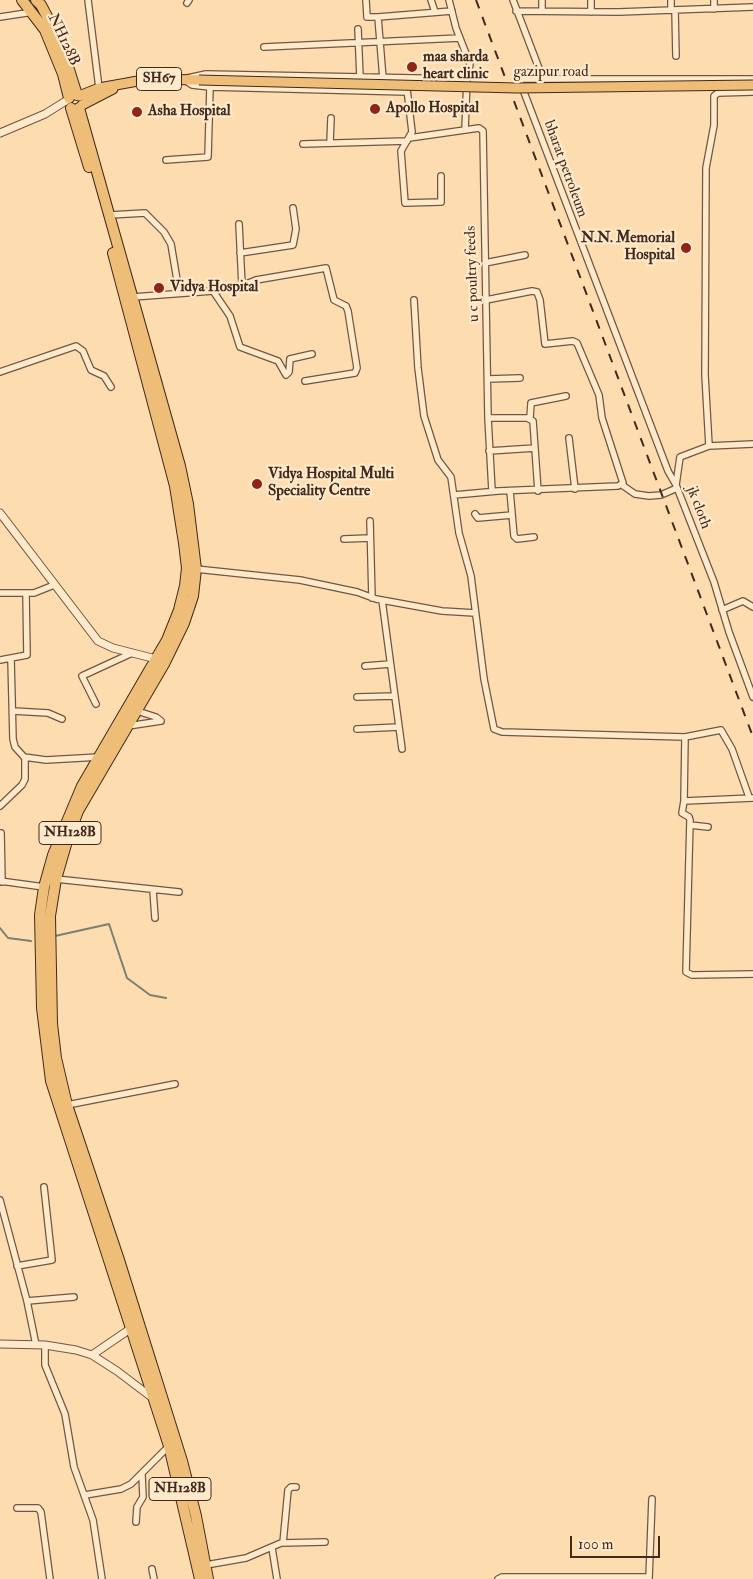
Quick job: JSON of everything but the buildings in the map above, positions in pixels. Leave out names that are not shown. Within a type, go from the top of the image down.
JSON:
[{"type":"highway","name":"NH128B","points":[[22,0],[33,12],[53,47],[74,102],[110,215],[180,466],[188,504],[196,568],[190,605],[184,623],[99,757],[73,806],[53,856],[44,887],[40,929],[42,1008],[51,1081],[165,1407],[192,1498],[208,1579]]},
{"type":"highway","points":[[36,0],[41,5],[60,41],[74,102]]},
{"type":"highway","name":"NH128B","points":[[74,102],[179,504],[186,568],[185,586],[160,660],[137,711],[78,812],[56,880],[50,916],[52,1024],[56,1058],[66,1105],[135,1325],[154,1400],[169,1446],[200,1579]]},
{"type":"main road","name":"SH67","points":[[74,102],[99,88],[148,79],[183,79]]},
{"type":"main road","name":"gazipur road","points":[[183,79],[517,88],[753,85]]},
{"type":"main road","name":"SH67","points":[[74,102],[120,85]]},
{"type":"street","points":[[88,0],[99,88]]},
{"type":"street","points":[[366,0],[366,17],[452,11]]},
{"type":"street","points":[[431,0],[435,12]]},
{"type":"street","points":[[449,0],[470,64],[467,79],[465,130]]},
{"type":"street","points":[[513,0],[543,78]]},
{"type":"street","points":[[542,0],[542,11]]},
{"type":"street","points":[[591,0],[591,12]]},
{"type":"street","points":[[671,0],[676,56]]},
{"type":"street","points":[[714,0],[714,8]]},
{"type":"street","points":[[516,11],[591,12],[753,7]]},
{"type":"street","points":[[0,18],[33,12]]},
{"type":"street","points":[[378,17],[383,79]]},
{"type":"street","points":[[358,29],[360,78]]},
{"type":"street","points":[[264,47],[460,38]]},
{"type":"street","points":[[183,79],[206,74],[383,79],[467,79]]},
{"type":"street","points":[[183,79],[192,85],[210,88],[407,92]]},
{"type":"street","points":[[406,79],[412,132],[401,154],[405,203],[440,202],[441,176]]},
{"type":"street","name":"bharat petroleum","points":[[677,487],[668,471],[519,79],[753,79]]},
{"type":"street","points":[[166,160],[208,157],[210,88]]},
{"type":"street","points":[[709,446],[705,375],[706,185],[707,158],[714,125],[714,96],[718,93],[753,92]]},
{"type":"street","points":[[0,133],[74,102]]},
{"type":"street","points":[[330,143],[331,118]]},
{"type":"street","name":"u c poultry feeds","points":[[304,144],[408,140],[478,128],[483,131],[488,418],[492,491]]},
{"type":"street","points":[[240,252],[287,247],[294,243],[296,229],[293,208]]},
{"type":"street","points":[[110,215],[145,213],[164,232],[170,244],[179,292]]},
{"type":"street","points":[[239,224],[242,286]]},
{"type":"street","points":[[485,263],[525,255]]},
{"type":"street","points":[[133,297],[179,292],[215,292],[220,289],[242,286],[256,280],[324,268],[328,270],[334,300],[346,306],[348,311],[357,368],[355,373],[305,381]]},
{"type":"street","points":[[486,300],[532,291],[536,292],[540,300],[545,344],[574,341],[577,343],[599,395],[602,418],[623,480],[622,485]]},
{"type":"street","points":[[215,292],[230,316],[240,347],[278,361],[287,374],[290,359],[312,354]]},
{"type":"street","points":[[414,300],[418,368],[424,416],[438,460],[452,477],[459,533],[471,576],[475,613],[494,729],[498,731],[685,737],[718,730],[724,733],[751,797],[684,801]]},
{"type":"street","points":[[0,372],[76,346],[84,351],[91,370],[107,378],[111,387]]},
{"type":"street","points":[[488,379],[520,378]]},
{"type":"street","points":[[538,491],[534,426],[530,418],[530,404],[566,396]]},
{"type":"street","points":[[488,418],[530,418]]},
{"type":"street","points":[[569,438],[575,489]]},
{"type":"street","name":"jk cloth","points":[[753,444],[709,446],[678,459],[677,487],[711,573],[753,697]]},
{"type":"street","points":[[489,451],[536,448]]},
{"type":"street","points":[[454,495],[492,491],[538,491],[622,485],[635,494],[649,496],[661,495],[677,487]]},
{"type":"street","points":[[510,491],[515,538],[534,537]]},
{"type":"street","points":[[0,513],[54,586],[98,641],[113,648],[160,660]]},
{"type":"street","points":[[475,514],[478,518],[512,515]]},
{"type":"street","points":[[370,521],[372,598]]},
{"type":"street","points":[[344,538],[370,538]]},
{"type":"street","points":[[196,568],[300,580],[357,592],[382,600],[447,612],[475,613]]},
{"type":"street","points":[[0,593],[26,594],[42,591],[54,586]]},
{"type":"street","points":[[0,660],[27,654],[26,594]]},
{"type":"street","points":[[382,600],[402,749]]},
{"type":"street","points":[[722,610],[744,601],[753,607]]},
{"type":"street","points":[[96,704],[82,676],[134,652]]},
{"type":"street","points":[[0,806],[24,782],[24,757],[14,745],[11,659]]},
{"type":"street","points":[[364,666],[390,664]]},
{"type":"street","points":[[358,697],[395,696]]},
{"type":"street","points":[[13,711],[48,713],[62,719]]},
{"type":"street","points":[[128,726],[160,721],[158,718],[137,711]]},
{"type":"street","points":[[357,729],[399,727]]},
{"type":"street","points":[[685,737],[684,801],[682,812],[690,817],[686,972],[692,975],[753,974]]},
{"type":"street","points":[[24,757],[46,760],[99,757]]},
{"type":"street","points":[[690,825],[708,827]]},
{"type":"street","points":[[1,833],[1,881],[44,887]]},
{"type":"street","points":[[56,880],[179,892]]},
{"type":"street","points":[[153,890],[155,918]]},
{"type":"street","points":[[66,1105],[175,1084]]},
{"type":"street","points":[[17,1266],[52,1260],[44,1187]]},
{"type":"street","points":[[0,1200],[27,1301],[36,1345]]},
{"type":"street","points":[[27,1301],[74,1297]]},
{"type":"street","points":[[92,1355],[135,1325]]},
{"type":"street","points":[[0,1344],[45,1345],[76,1350],[92,1355],[117,1370],[165,1407]]},
{"type":"street","points":[[45,1345],[45,1364],[62,1405],[74,1468],[93,1520],[102,1579]]},
{"type":"street","points":[[85,1495],[121,1489],[142,1475],[169,1446]]},
{"type":"street","points":[[136,1522],[137,1507],[143,1497],[142,1475]]},
{"type":"street","points":[[283,1543],[288,1490],[291,1486],[296,1487]]},
{"type":"street","points":[[498,1579],[502,1577],[649,1578],[652,1499]]},
{"type":"street","points":[[17,1508],[38,1508],[41,1512],[50,1579]]},
{"type":"street","points":[[206,1565],[239,1560],[283,1543],[325,1542]]},
{"type":"street","points":[[272,1548],[277,1579]]},
{"type":"street","points":[[152,1569],[154,1579]]},
{"type":"waterway","points":[[55,936],[109,924],[127,978],[150,995],[166,998]]},
{"type":"waterway","points":[[0,928],[8,938],[31,941]]},
{"type":"railway","points":[[476,0],[753,737]]},
{"type":"place","name":"maa sharda heart clinic","points":[[412,67]]},
{"type":"place","name":"Apollo Hospital","points":[[375,109]]},
{"type":"place","name":"Asha Hospital","points":[[137,112]]},
{"type":"place","name":"N.N. Memorial Hospital","points":[[686,248]]},
{"type":"place","name":"Vidya Hospital","points":[[159,288]]},
{"type":"place","name":"Vidya Hospital Multi Speciality Centre","points":[[257,484]]}]
